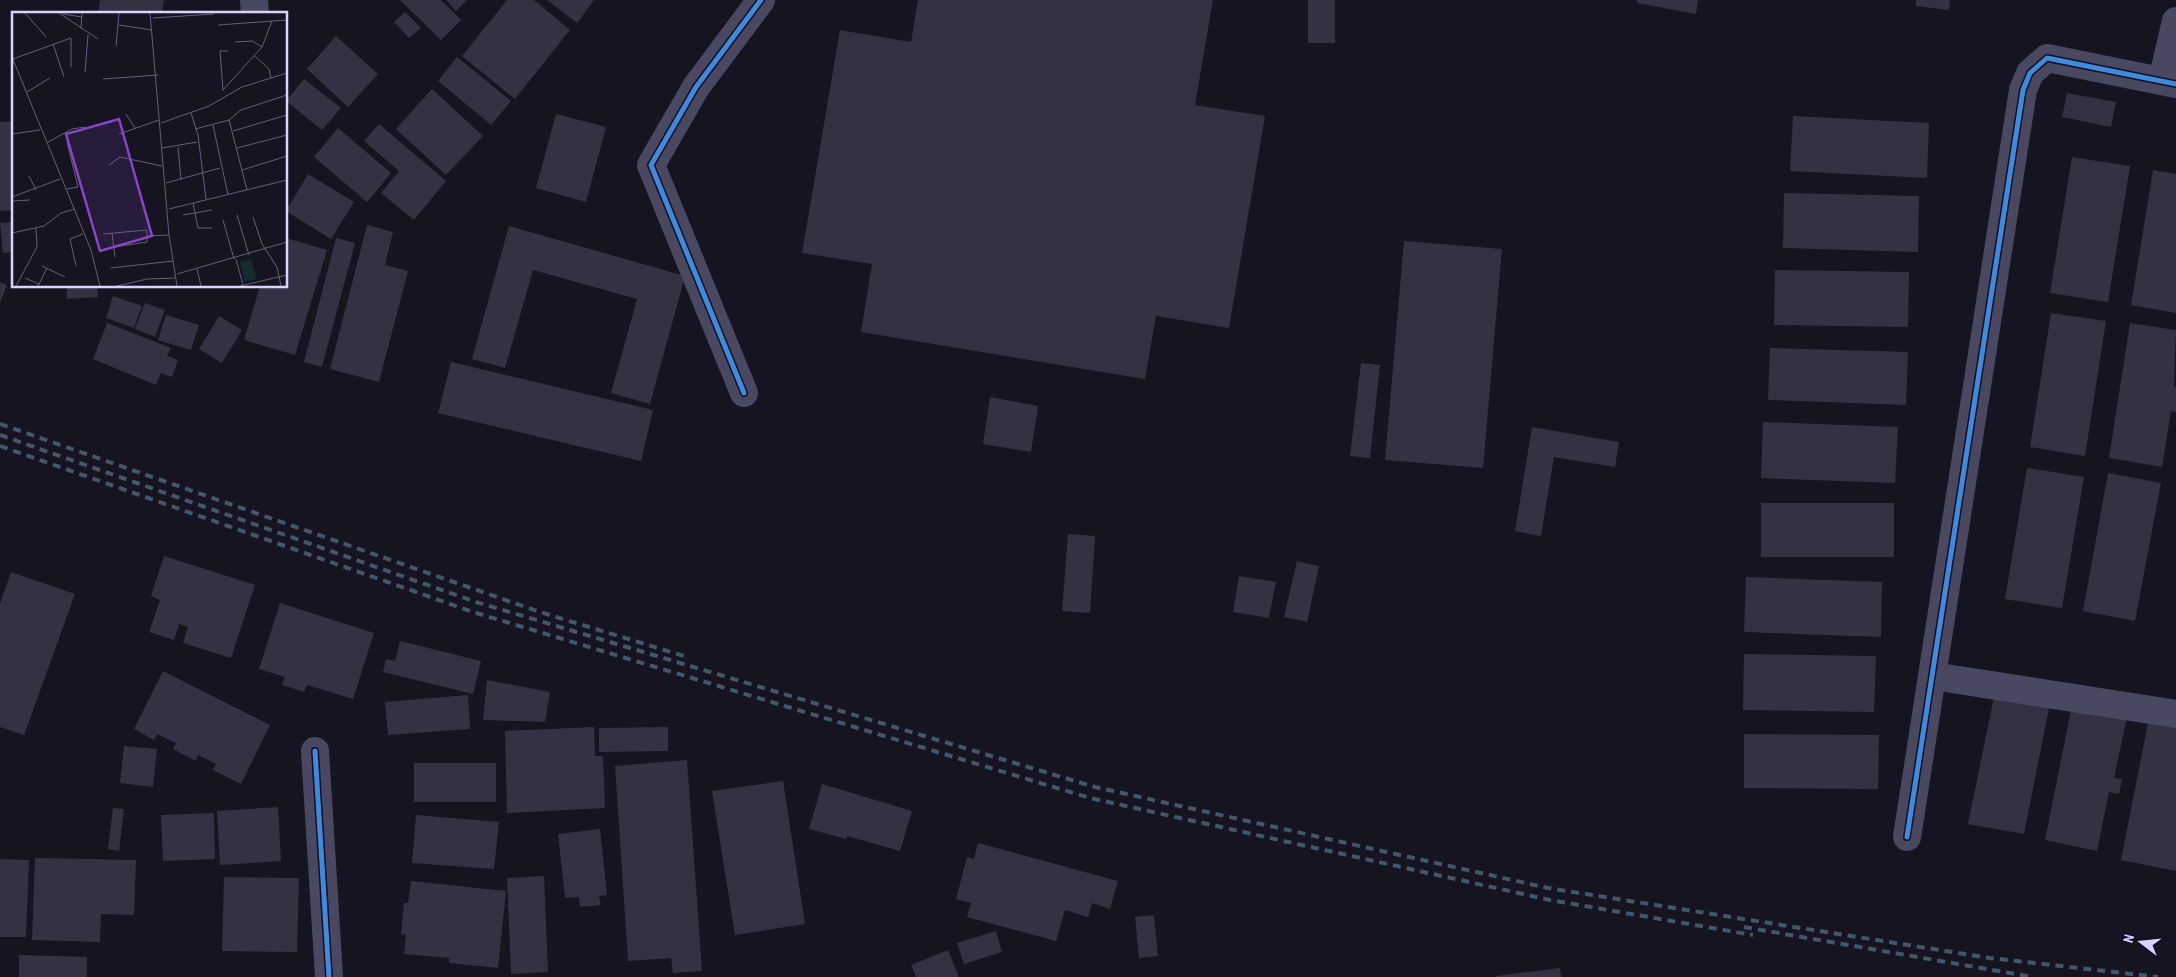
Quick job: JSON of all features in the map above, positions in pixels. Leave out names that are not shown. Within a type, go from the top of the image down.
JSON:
[{"type":"street","points":[[744,393],[651,165],[696,87],[762,0]]},
{"type":"street","points":[[1907,837],[2023,90],[2030,73],[2047,58],[2169,83],[2176,21]]},
{"type":"street","points":[[1932,676],[2176,714]]},
{"type":"street","points":[[315,751],[329,977]]},
{"type":"building","points":[[100,0],[164,0],[162,12],[98,12]]},
{"type":"building","points":[[400,0],[441,0],[461,20],[441,40]]},
{"type":"building","points":[[446,0],[467,0],[456,11]]},
{"type":"building","points":[[507,0],[534,0],[570,30],[515,99],[462,56]]},
{"type":"building","points":[[547,0],[594,0],[577,23]]},
{"type":"building","points":[[918,0],[1213,0],[1195,105],[1265,116],[1229,328],[1156,316],[1145,379],[861,332],[872,264],[802,253],[840,30],[911,42]]},
{"type":"building","points":[[1308,0],[1335,0],[1335,43],[1308,43]]},
{"type":"building","points":[[1637,0],[1698,0],[1696,14],[1637,3]]},
{"type":"building","points":[[1916,0],[1950,0],[1949,10],[1916,6]]},
{"type":"building","points":[[405,12],[421,28],[409,38],[394,22]]},
{"type":"building","points":[[336,36],[378,74],[348,107],[307,69]]},
{"type":"building","points":[[457,57],[511,101],[491,125],[438,81]]},
{"type":"building","points":[[304,79],[341,108],[322,130],[288,103],[288,99]]},
{"type":"building","points":[[432,89],[483,136],[446,175],[396,129]]},
{"type":"building","points":[[2067,93],[2116,102],[2111,127],[2062,117]]},
{"type":"building","points":[[556,114],[606,127],[586,202],[536,188]]},
{"type":"building","points":[[1793,116],[1929,123],[1927,178],[1790,171]]},
{"type":"building","points":[[12,121],[12,210],[0,211],[0,122]]},
{"type":"building","points":[[379,124],[446,181],[414,220],[381,193],[399,171],[364,141]]},
{"type":"building","points":[[338,128],[391,173],[367,202],[314,157]]},
{"type":"building","points":[[2072,157],[2130,166],[2108,302],[2050,293]]},
{"type":"building","points":[[2153,170],[2176,174],[2176,313],[2131,305]]},
{"type":"building","points":[[308,174],[354,202],[331,239],[288,212],[288,208]]},
{"type":"building","points":[[1784,193],[1919,196],[1918,252],[1783,248]]},
{"type":"building","points":[[12,222],[12,252],[3,253],[0,223]]},
{"type":"building","points":[[367,225],[393,232],[385,265],[408,271],[379,382],[330,369]]},
{"type":"building","points":[[509,226],[685,276],[650,404],[611,393],[637,299],[533,270],[505,368],[472,359]]},
{"type":"building","points":[[336,238],[355,243],[322,367],[304,362]]},
{"type":"building","points":[[288,239],[327,250],[295,355],[244,340],[259,288],[288,288]]},
{"type":"building","points":[[1404,241],[1502,249],[1483,468],[1385,460]]},
{"type":"building","points":[[1775,270],[1909,272],[1908,327],[1774,325]]},
{"type":"building","points":[[0,282],[7,285],[0,303]]},
{"type":"building","points":[[67,288],[97,288],[98,297],[67,299]]},
{"type":"building","points":[[113,296],[142,306],[134,328],[106,318]]},
{"type":"building","points":[[145,303],[165,310],[155,337],[135,329]]},
{"type":"building","points":[[2051,313],[2106,321],[2085,456],[2030,447]]},
{"type":"building","points":[[166,315],[199,325],[191,350],[158,340]]},
{"type":"building","points":[[219,316],[242,330],[222,363],[199,349]]},
{"type":"building","points":[[107,323],[171,348],[167,356],[178,360],[172,377],[161,373],[156,385],[93,359]]},
{"type":"building","points":[[2130,323],[2176,330],[2174,387],[2176,387],[2176,412],[2171,411],[2162,467],[2109,458]]},
{"type":"building","points":[[1770,348],[1908,352],[1906,405],[1768,400]]},
{"type":"building","points":[[451,362],[653,410],[641,461],[438,413]]},
{"type":"building","points":[[1361,363],[1380,365],[1370,458],[1350,456]]},
{"type":"building","points":[[990,397],[1038,406],[1031,452],[983,444]]},
{"type":"building","points":[[1763,422],[1898,427],[1895,483],[1761,478]]},
{"type":"building","points":[[1532,427],[1619,442],[1615,467],[1554,457],[1541,536],[1515,531]]},
{"type":"building","points":[[2027,468],[2084,477],[2062,608],[2005,599]]},
{"type":"building","points":[[2108,473],[2161,483],[2135,621],[2083,611]]},
{"type":"building","points":[[1761,503],[1894,503],[1894,557],[1761,557]]},
{"type":"building","points":[[1068,534],[1095,536],[1090,613],[1062,611]]},
{"type":"building","points":[[164,556],[255,585],[231,658],[183,643],[188,627],[179,624],[174,640],[149,632],[160,600],[151,596]]},
{"type":"building","points":[[1297,561],[1319,566],[1307,622],[1284,617]]},
{"type":"building","points":[[11,572],[75,594],[24,735],[0,727],[0,604]]},
{"type":"building","points":[[1239,576],[1276,582],[1269,618],[1233,612]]},
{"type":"building","points":[[1746,577],[1882,582],[1881,637],[1744,632]]},
{"type":"building","points":[[280,603],[374,633],[353,699],[307,685],[304,692],[282,685],[285,677],[259,669]]},
{"type":"building","points":[[400,641],[481,661],[473,694],[383,672],[386,659],[395,661]]},
{"type":"building","points":[[1744,654],[1876,656],[1874,712],[1743,710]]},
{"type":"building","points":[[163,671],[270,725],[241,784],[213,770],[216,764],[198,755],[196,761],[173,749],[176,743],[157,734],[154,740],[134,729]]},
{"type":"building","points":[[487,680],[550,692],[545,722],[483,720]]},
{"type":"building","points":[[1995,692],[2050,703],[2024,834],[1968,824]]},
{"type":"building","points":[[468,695],[470,729],[388,735],[385,702]]},
{"type":"building","points":[[2072,705],[2127,717],[2114,778],[2122,779],[2119,794],[2109,792],[2097,851],[2045,840]]},
{"type":"building","points":[[2149,718],[2176,724],[2176,871],[2121,860]]},
{"type":"building","points":[[594,727],[595,756],[603,756],[605,808],[507,813],[505,731]]},
{"type":"building","points":[[668,727],[668,751],[599,752],[599,728]]},
{"type":"building","points":[[1744,734],[1879,735],[1878,789],[1744,788]]},
{"type":"building","points":[[124,746],[157,749],[153,787],[120,783]]},
{"type":"building","points":[[687,760],[702,971],[673,973],[671,958],[628,961],[615,766]]},
{"type":"building","points":[[414,763],[496,763],[496,802],[414,802]]},
{"type":"building","points":[[783,781],[805,924],[735,935],[712,791]]},
{"type":"building","points":[[822,784],[912,811],[900,851],[847,836],[846,839],[809,829]]},
{"type":"building","points":[[278,807],[281,861],[220,865],[217,811]]},
{"type":"building","points":[[113,808],[124,809],[119,851],[108,849]]},
{"type":"building","points":[[214,813],[215,859],[163,861],[161,815]]},
{"type":"building","points":[[416,815],[499,822],[494,869],[412,863]]},
{"type":"building","points":[[600,829],[607,895],[599,896],[601,905],[580,907],[579,897],[565,898],[558,834]]},
{"type":"building","points":[[978,843],[1118,881],[1110,909],[1092,903],[1088,917],[1065,910],[1056,941],[967,917],[971,903],[956,899],[967,857],[974,859]]},
{"type":"building","points":[[35,858],[136,860],[134,915],[101,914],[100,942],[32,940]]},
{"type":"building","points":[[0,859],[29,860],[26,937],[0,937]]},
{"type":"building","points":[[544,876],[548,972],[511,974],[507,878]]},
{"type":"building","points":[[224,877],[299,878],[297,952],[222,951]]},
{"type":"building","points":[[411,881],[506,891],[498,968],[449,963],[449,958],[404,954],[406,935],[401,934],[404,903],[408,903]]},
{"type":"building","points":[[1154,915],[1158,956],[1139,958],[1135,917]]},
{"type":"building","points":[[996,931],[1002,952],[964,964],[957,943]]},
{"type":"building","points":[[948,950],[959,977],[916,977],[911,965]]},
{"type":"building","points":[[19,955],[87,957],[87,977],[19,977]]},
{"type":"building","points":[[1560,968],[1561,977],[1496,977],[1496,976]]},
{"type":"railway","points":[[0,424],[540,612],[684,656]]},
{"type":"railway","points":[[0,435],[476,602],[1095,787],[1548,888],[1990,958],[2158,977]]},
{"type":"railway","points":[[0,446],[473,612],[1090,798],[1550,900],[1753,935]]},
{"type":"railway","points":[[1744,927],[2033,977]]},
{"type":"cycle path","points":[[744,393],[651,165],[696,87],[761,0]]},
{"type":"cycle path","points":[[1907,837],[2023,90],[2030,73],[2047,58],[2176,84]]},
{"type":"cycle path","points":[[315,751],[329,977]]}]
